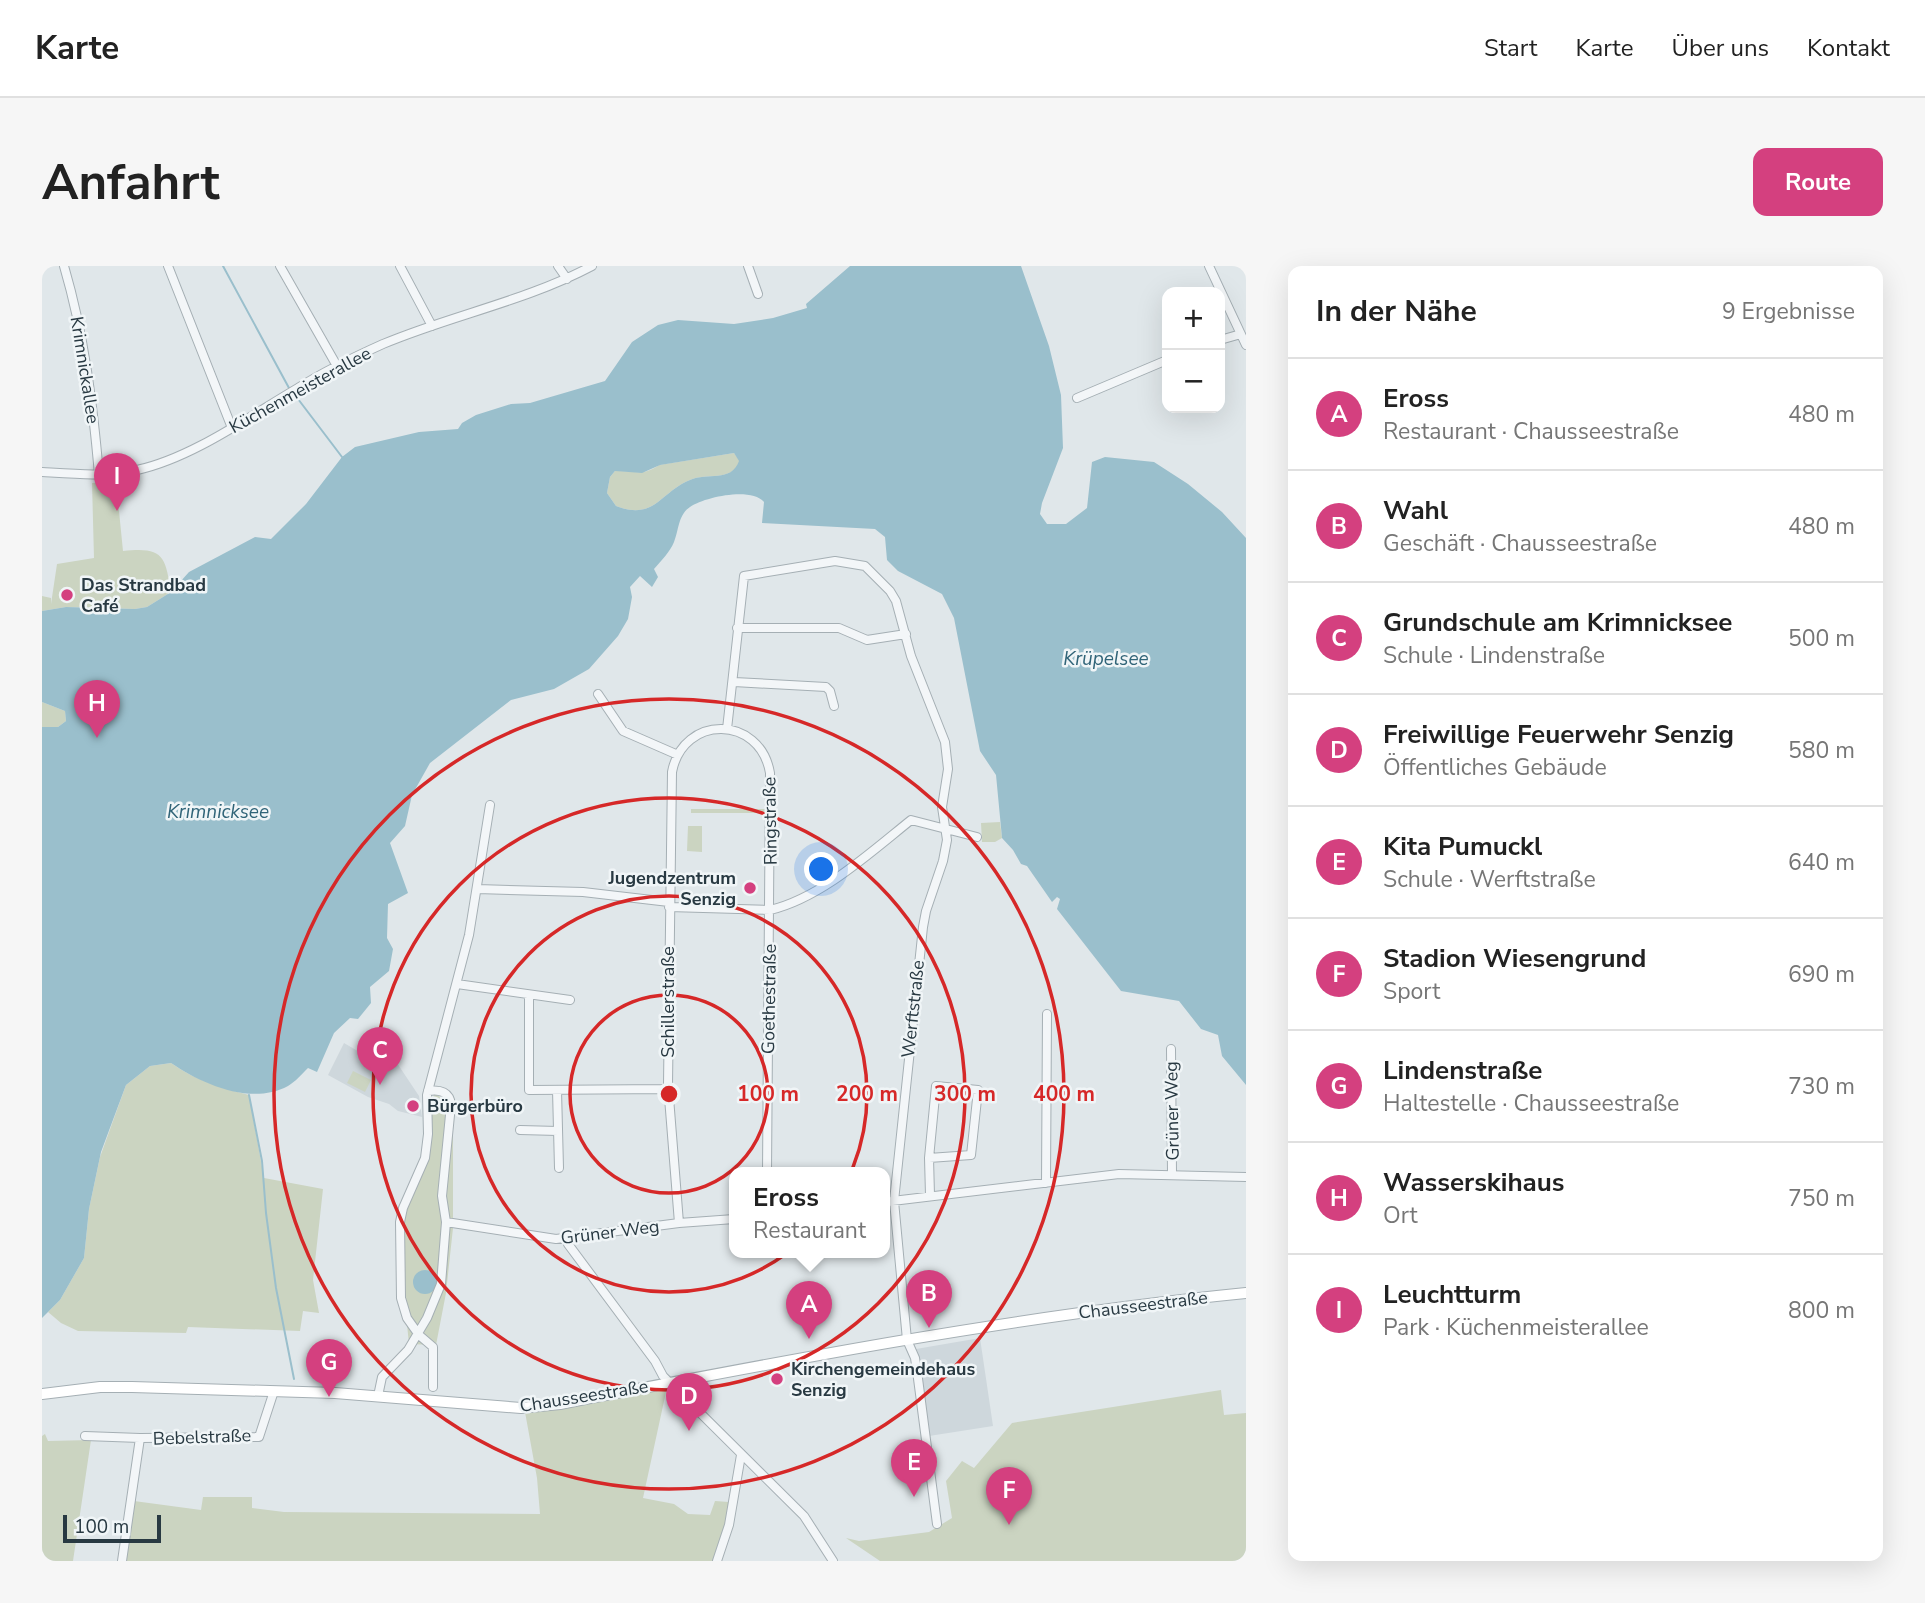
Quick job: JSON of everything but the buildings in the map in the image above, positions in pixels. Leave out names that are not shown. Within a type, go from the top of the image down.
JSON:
[{"type":"main road","name":"Chausseestraße","points":[[42,1394],[100,1387],[274,1391],[378,1396],[521,1408],[560,1404],[907,1340],[1137,1304],[1246,1293]]},
{"type":"street","name":"Krimnickallee","points":[[64,266],[92,396],[99,475]]},
{"type":"street","points":[[168,266],[232,428]]},
{"type":"street","points":[[280,266],[337,366]]},
{"type":"street","points":[[400,266],[432,326]]},
{"type":"street","points":[[558,266],[567,279]]},
{"type":"street","name":"Küchenmeisterallee","points":[[42,472],[99,475],[138,470],[167,460],[232,428],[337,366],[432,326],[567,279],[592,266]]},
{"type":"street","points":[[748,266],[758,294]]},
{"type":"street","points":[[1209,266],[1246,345]]},
{"type":"street","points":[[1225,339],[1241,334]]},
{"type":"street","points":[[1077,398],[1162,362]]},
{"type":"street","name":"Werftstraße","points":[[737,628],[744,576],[835,561],[865,566],[890,591],[896,601],[916,671],[946,742],[948,769],[942,807],[947,840],[943,861],[926,911],[921,940],[894,1201],[907,1340],[915,1358],[937,1524]]},
{"type":"street","points":[[669,904],[672,772],[678,755],[688,741],[698,734],[727,729],[734,682],[737,628],[839,628],[867,640],[906,634]]},
{"type":"street","points":[[734,682],[826,687],[830,691],[834,706]]},
{"type":"street","points":[[598,694],[623,731],[678,755]]},
{"type":"street","name":"Ringstraße","points":[[727,729],[745,735],[756,743],[769,765],[771,909]]},
{"type":"street","points":[[433,1387],[433,1347],[407,1318],[401,1298],[400,1222],[403,1208],[425,1158],[428,1091],[457,984],[477,889],[490,805]]},
{"type":"street","points":[[477,889],[583,892],[669,904],[771,909],[785,906],[811,894],[911,820],[977,836]]},
{"type":"street","name":"Schillerstraße","points":[[669,904],[668,1089],[679,1223]]},
{"type":"street","name":"Goethestraße","points":[[767,1167],[771,909]]},
{"type":"street","points":[[457,984],[570,1000]]},
{"type":"street","points":[[529,995],[529,1090],[668,1089]]},
{"type":"street","points":[[1046,1183],[1047,1014]]},
{"type":"street","name":"Grüner Weg","points":[[1171,1049],[1172,1173]]},
{"type":"street","points":[[929,1158],[971,1155],[978,1090],[936,1086],[929,1158],[930,1195]]},
{"type":"street","points":[[378,1396],[382,1377],[408,1350],[427,1318],[441,1284],[446,1222],[442,1196],[450,1098],[436,1089],[428,1091]]},
{"type":"street","points":[[557,1090],[559,1168]]},
{"type":"street","points":[[520,1130],[558,1131]]},
{"type":"street","name":"Grüner Weg","points":[[890,1201],[1119,1174],[1172,1173],[1246,1177]]},
{"type":"street","name":"Grüner Weg","points":[[446,1222],[545,1239],[729,1219]]},
{"type":"street","points":[[566,1238],[668,1382],[804,1516],[833,1561]]},
{"type":"street","name":"Bebelstraße","points":[[85,1436],[259,1437],[274,1391]]},
{"type":"street","name":"Bebelstraße","points":[[122,1561],[141,1438]]},
{"type":"street","points":[[717,1561],[729,1525],[741,1455]]},
{"type":"shaded area","points":[[344,1043],[385,1067],[395,1060],[419,1096],[422,1117],[398,1111],[389,1104],[368,1097],[328,1075]]},
{"type":"shaded area","points":[[980,1338],[993,1426],[929,1436],[916,1349]]},
{"type":"green space","points":[[734,453],[740,461],[731,472],[690,480],[649,508],[629,510],[616,506],[607,493],[610,477],[615,471],[643,472],[659,465]]},
{"type":"green space","points":[[116,481],[123,551],[147,551],[160,556],[167,569],[171,592],[147,607],[135,609],[66,607],[42,611],[42,596],[51,598],[51,604],[57,564],[94,558],[92,483]]},
{"type":"green space","points":[[42,702],[65,711],[66,721],[58,727],[42,727]]},
{"type":"green space","points":[[691,809],[765,809],[765,813],[691,813]]},
{"type":"green space","points":[[1000,822],[1002,838],[995,842],[982,842],[981,823]]},
{"type":"green space","points":[[688,826],[702,826],[702,852],[687,851]]},
{"type":"green space","points":[[171,1063],[209,1083],[249,1095],[264,1178],[323,1189],[313,1280],[319,1313],[303,1311],[300,1331],[188,1327],[186,1333],[78,1331],[61,1323],[48,1312],[60,1300],[84,1258],[89,1209],[100,1157],[126,1085],[150,1066]]},
{"type":"green space","points":[[353,1071],[371,1080],[365,1092],[347,1083]]},
{"type":"green space","points":[[434,1093],[448,1102],[453,1110],[453,1228],[446,1293],[436,1345],[409,1344],[404,1295],[403,1213],[426,1159]]},
{"type":"green space","points":[[659,1388],[666,1392],[643,1498],[674,1504],[688,1514],[710,1515],[715,1501],[729,1502],[715,1561],[125,1561],[134,1501],[201,1510],[203,1497],[252,1497],[252,1508],[284,1512],[540,1514],[537,1478],[525,1412]]},
{"type":"green space","points":[[1221,1390],[1224,1415],[1246,1413],[1246,1561],[880,1561],[846,1538],[859,1541],[929,1532],[952,1518],[946,1481],[962,1461],[974,1468],[1012,1423]]},
{"type":"green space","points":[[45,1434],[48,1441],[91,1440],[73,1561],[42,1561],[42,1436]]},
{"type":"water","name":"Krimnicksee","points":[[850,266],[1021,266],[1049,346],[1061,395],[1063,448],[1040,514],[1047,524],[1066,524],[1087,508],[1092,462],[1105,457],[1154,462],[1188,484],[1222,512],[1246,538],[1246,1085],[1222,1056],[1218,1035],[1201,1029],[1179,1001],[1121,991],[1057,909],[1060,899],[1057,897],[1052,902],[1027,866],[1021,864],[1002,838],[996,775],[980,751],[954,618],[942,594],[898,571],[887,560],[885,537],[875,529],[762,523],[764,502],[758,497],[739,494],[717,497],[697,503],[683,514],[672,546],[654,569],[658,577],[652,587],[640,576],[630,587],[632,597],[628,619],[618,636],[589,669],[554,689],[511,700],[430,763],[412,795],[405,826],[390,843],[408,893],[388,904],[387,938],[393,949],[389,971],[370,987],[371,1003],[358,1019],[350,1018],[334,1033],[317,1072],[308,1068],[291,1084],[274,1092],[258,1094],[212,1085],[171,1063],[150,1066],[126,1085],[101,1152],[89,1209],[84,1258],[60,1300],[42,1318],[42,727],[58,727],[66,721],[65,711],[42,702],[42,611],[66,607],[147,607],[171,592],[189,572],[255,537],[271,539],[306,504],[342,457],[355,447],[419,432],[458,429],[462,423],[476,415],[511,404],[530,403],[605,381],[632,342],[658,325],[678,320],[734,324],[773,318],[807,308],[806,304]],"holes":[[[734,453],[739,461],[735,468],[724,475],[697,478],[680,485],[649,508],[629,510],[616,506],[607,493],[610,477],[615,471],[642,473],[660,465]]]},
{"type":"water","points":[[425,1270],[433,1274],[437,1282],[433,1290],[425,1294],[417,1290],[413,1282],[417,1274]]},
{"type":"waterway","points":[[223,266],[289,388]]},
{"type":"waterway","points":[[295,395],[342,457]]},
{"type":"waterway","points":[[249,1095],[262,1161],[276,1288],[294,1379]]},
{"type":"place","name":"Leuchtturm","points":[[117,511]]},
{"type":"place","name":"Das Strandbad Café","points":[[67,595]]},
{"type":"place","name":"Wasserskihaus","points":[[97,738]]},
{"type":"place","name":"Jugendzentrum Senzig","points":[[750,888]]},
{"type":"place","name":"Grundschule am Krimnicksee","points":[[380,1085]]},
{"type":"place","name":"Bürgerbüro","points":[[413,1106]]},
{"type":"place","name":"Wahl","points":[[929,1328]]},
{"type":"place","name":"Eross","points":[[809,1339]]},
{"type":"place","name":"Kirchengemeindehaus Senzig","points":[[777,1379]]},
{"type":"place","name":"Lindenstraße","points":[[329,1397]]},
{"type":"place","name":"Freiwillige Feuerwehr Senzig","points":[[689,1431]]},
{"type":"place","name":"Kita Pumuckl","points":[[914,1497]]},
{"type":"place","name":"Stadion Wiesengrund","points":[[1009,1525]]},
{"type":"water label","name":"Krüpelsee","points":[[1106,658]]}]
